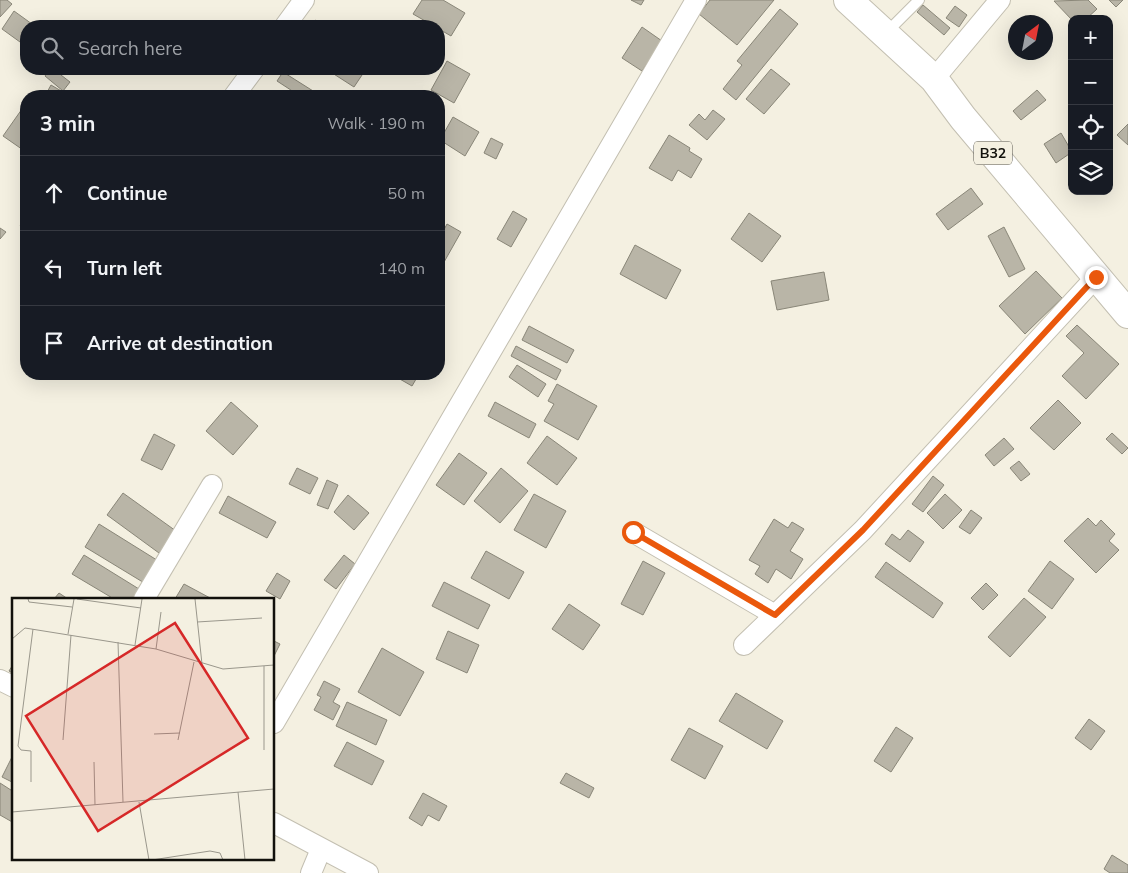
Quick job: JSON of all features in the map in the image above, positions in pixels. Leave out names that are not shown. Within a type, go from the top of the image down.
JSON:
[{"type":"highway","name":"B32","points":[[848,0],[934,80],[1128,314]]},
{"type":"street","points":[[289,20],[304,0]]},
{"type":"street","points":[[275,721],[696,0]]},
{"type":"street","points":[[934,80],[1000,0]]},
{"type":"street","points":[[238,90],[250,75]]},
{"type":"street","points":[[744,645],[863,530],[1096,277]]},
{"type":"street","points":[[145,598],[212,485]]},
{"type":"street","points":[[633,532],[775,615]]},
{"type":"street","points":[[0,680],[12,686]]},
{"type":"street","points":[[275,824],[368,873]]},
{"type":"street","points":[[311,873],[321,849]]},
{"type":"lane","points":[[885,34],[919,0]]},
{"type":"building","points":[[0,0],[7,0],[12,4],[0,17]]},
{"type":"building","points":[[422,0],[443,0],[465,13],[451,36],[445,32],[445,20],[424,20],[413,14]]},
{"type":"building","points":[[631,0],[644,0],[641,5]]},
{"type":"building","points":[[710,0],[774,0],[737,45],[699,14]]},
{"type":"building","points":[[1088,0],[1097,9],[1090,15],[1068,16],[1054,1]]},
{"type":"building","points":[[1109,0],[1123,0],[1116,7]]},
{"type":"building","points":[[923,5],[950,28],[944,35],[917,12]]},
{"type":"building","points":[[955,6],[967,15],[959,27],[946,18]]},
{"type":"building","points":[[780,9],[798,24],[736,100],[723,89],[742,65],[737,61]]},
{"type":"building","points":[[14,11],[26,20],[20,20],[20,42],[2,29]]},
{"type":"building","points":[[642,27],[662,41],[642,71],[622,58]]},
{"type":"building","points":[[447,61],[470,74],[454,103],[445,98],[445,90],[431,90],[439,75],[445,75]]},
{"type":"building","points":[[771,69],[790,84],[764,114],[746,99]]},
{"type":"building","points":[[61,75],[70,82],[62,90],[45,76]]},
{"type":"building","points":[[281,75],[288,75],[312,90],[291,90],[277,81]]},
{"type":"building","points":[[335,75],[362,75],[354,87]]},
{"type":"building","points":[[51,85],[60,90],[48,90]]},
{"type":"building","points":[[1037,90],[1046,100],[1021,120],[1013,111]]},
{"type":"building","points":[[713,110],[725,119],[707,140],[689,125],[699,114],[705,120]]},
{"type":"building","points":[[20,112],[20,148],[3,136]]},
{"type":"building","points":[[453,117],[479,132],[465,156],[445,143],[445,131]]},
{"type":"building","points":[[1128,124],[1128,145],[1117,135]]},
{"type":"building","points":[[1061,133],[1068,145],[1068,155],[1056,163],[1044,144]]},
{"type":"building","points":[[669,135],[690,148],[689,151],[702,159],[691,178],[678,170],[672,181],[649,168]]},
{"type":"building","points":[[491,138],[503,144],[496,159],[484,153]]},
{"type":"building","points":[[971,188],[983,204],[948,230],[936,214]]},
{"type":"building","points":[[513,211],[527,219],[511,247],[497,239]]},
{"type":"building","points":[[749,213],[781,236],[762,262],[731,239]]},
{"type":"building","points":[[447,224],[461,232],[445,260],[445,228]]},
{"type":"building","points":[[1004,227],[1025,269],[1009,277],[988,236]]},
{"type":"building","points":[[0,228],[6,232],[0,239]]},
{"type":"building","points":[[635,245],[681,270],[666,299],[620,274]]},
{"type":"building","points":[[1036,271],[1062,298],[1025,334],[999,306]]},
{"type":"building","points":[[824,272],[829,300],[777,310],[771,281]]},
{"type":"building","points":[[1077,325],[1119,364],[1086,399],[1062,376],[1084,353],[1066,336]]},
{"type":"building","points":[[529,326],[574,350],[567,363],[522,340]]},
{"type":"building","points":[[516,346],[561,370],[556,380],[511,356]]},
{"type":"building","points":[[517,365],[546,384],[538,397],[509,377]]},
{"type":"building","points":[[402,380],[416,380],[412,386]]},
{"type":"building","points":[[557,384],[597,406],[578,440],[544,421],[554,404],[548,401]]},
{"type":"building","points":[[1058,400],[1081,423],[1054,450],[1030,428]]},
{"type":"building","points":[[231,402],[258,426],[233,455],[206,431]]},
{"type":"building","points":[[495,402],[536,424],[529,438],[488,416]]},
{"type":"building","points":[[1112,433],[1128,448],[1122,454],[1106,439]]},
{"type":"building","points":[[154,434],[175,445],[162,470],[141,460]]},
{"type":"building","points":[[547,436],[577,458],[557,485],[527,463]]},
{"type":"building","points":[[1004,438],[1014,449],[994,466],[985,455]]},
{"type":"building","points":[[459,453],[487,473],[464,505],[436,485]]},
{"type":"building","points":[[1019,461],[1030,474],[1021,481],[1010,468]]},
{"type":"building","points":[[297,468],[318,478],[310,494],[289,484]]},
{"type":"building","points":[[501,468],[528,491],[500,523],[474,501]]},
{"type":"building","points":[[933,476],[944,485],[923,512],[912,504]]},
{"type":"building","points":[[327,480],[338,485],[328,509],[317,505]]},
{"type":"building","points":[[123,493],[176,531],[159,553],[107,515]]},
{"type":"building","points":[[534,494],[566,511],[546,548],[514,530]]},
{"type":"building","points":[[945,494],[962,510],[943,529],[927,513]]},
{"type":"building","points":[[348,495],[369,513],[354,530],[334,512]]},
{"type":"building","points":[[228,496],[276,522],[267,538],[219,513]]},
{"type":"building","points":[[971,510],[982,518],[970,534],[959,527]]},
{"type":"building","points":[[1088,518],[1096,526],[1101,520],[1115,534],[1109,541],[1119,550],[1096,573],[1064,541]]},
{"type":"building","points":[[774,519],[788,528],[792,522],[804,529],[790,551],[803,559],[791,579],[776,569],[768,583],[755,574],[760,566],[749,560]]},
{"type":"building","points":[[99,524],[160,562],[146,584],[85,547]]},
{"type":"building","points":[[908,530],[924,542],[910,562],[885,544],[892,534],[900,540]]},
{"type":"building","points":[[486,551],[524,572],[509,599],[471,578]]},
{"type":"building","points":[[84,555],[139,589],[134,598],[112,598],[72,574]]},
{"type":"building","points":[[344,555],[355,564],[336,589],[324,580]]},
{"type":"building","points":[[643,561],[665,573],[643,615],[621,604]]},
{"type":"building","points":[[1050,561],[1074,579],[1052,609],[1028,591]]},
{"type":"building","points":[[886,562],[943,603],[933,618],[875,577]]},
{"type":"building","points":[[277,573],[290,581],[280,599],[266,591]]},
{"type":"building","points":[[444,582],[490,605],[478,629],[432,606]]},
{"type":"building","points":[[986,583],[998,595],[983,610],[971,598]]},
{"type":"building","points":[[184,584],[210,598],[176,598]]},
{"type":"building","points":[[59,593],[66,598],[55,598]]},
{"type":"building","points":[[1024,598],[1046,617],[1010,657],[988,637]]},
{"type":"building","points":[[569,604],[600,625],[583,650],[552,629]]},
{"type":"building","points":[[448,631],[479,645],[467,673],[436,659]]},
{"type":"building","points":[[275,642],[280,644],[275,654]]},
{"type":"building","points":[[382,648],[424,672],[400,716],[358,692]]},
{"type":"building","points":[[324,681],[340,689],[333,702],[340,706],[333,720],[314,710],[321,697],[317,695]]},
{"type":"building","points":[[736,693],[783,721],[767,749],[719,721]]},
{"type":"building","points":[[347,702],[387,720],[376,745],[336,726]]},
{"type":"building","points":[[1089,719],[1105,731],[1091,750],[1075,738]]},
{"type":"building","points":[[896,727],[913,738],[891,772],[874,761]]},
{"type":"building","points":[[689,728],[723,746],[705,779],[671,760]]},
{"type":"building","points":[[347,742],[384,761],[372,785],[334,766]]},
{"type":"building","points":[[12,757],[12,782],[2,777]]},
{"type":"building","points":[[566,773],[594,788],[589,798],[560,783]]},
{"type":"building","points":[[0,783],[12,791],[12,822],[0,815]]},
{"type":"building","points":[[423,793],[447,806],[439,821],[428,815],[422,826],[409,818]]},
{"type":"building","points":[[1112,855],[1128,865],[1128,873],[1110,873],[1104,869]]},
{"type":"route","points":[[633,532],[775,615],[863,530],[1096,277]]}]
